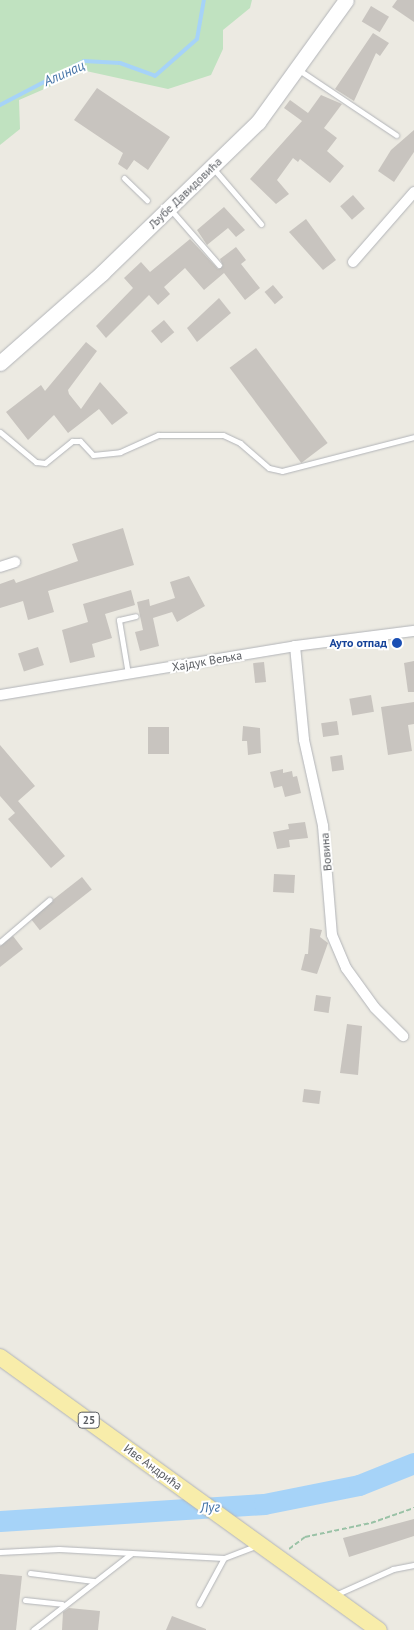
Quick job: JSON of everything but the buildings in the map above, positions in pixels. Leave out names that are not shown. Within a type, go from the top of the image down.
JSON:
[{"type":"main road","name":"Љубе Давидовића","points":[[0,364],[169,208],[265,115],[346,0]]},
{"type":"main road","name":"Иве Андрића","points":[[0,1357],[379,1630]]},
{"type":"street","points":[[354,262],[414,192]]},
{"type":"street","points":[[0,567],[15,562]]},
{"type":"street","name":"Хајдук Вељка","points":[[0,695],[295,646],[414,631]]},
{"type":"street","name":"Вовина","points":[[295,646],[304,740],[323,826],[332,935],[346,968],[375,1008],[403,1036]]},
{"type":"lane","points":[[298,70],[396,135]]},
{"type":"lane","points":[[212,167],[261,224]]},
{"type":"lane","points":[[124,178],[147,200]]},
{"type":"lane","points":[[169,208],[220,265]]},
{"type":"lane","points":[[0,432],[36,462],[45,463],[72,442],[80,441],[93,455],[127,450],[158,435],[223,435],[240,442],[269,468],[282,471],[414,437]]},
{"type":"lane","points":[[128,674],[119,620],[136,616]]},
{"type":"lane","points":[[0,942],[49,900]]},
{"type":"lane","points":[[0,1552],[59,1549],[224,1558],[258,1542]]},
{"type":"lane","points":[[33,1630],[62,1604],[132,1553]]},
{"type":"lane","points":[[199,1604],[224,1558]]},
{"type":"lane","points":[[332,1596],[393,1569],[414,1565]]},
{"type":"lane","points":[[30,1573],[93,1581]]},
{"type":"lane","points":[[25,1600],[62,1604]]},
{"type":"path","points":[[279,1558],[305,1537],[371,1523],[414,1508]]},
{"type":"green space","points":[[0,0],[252,0],[250,8],[223,30],[223,49],[211,75],[168,89],[86,71],[19,100],[20,129],[0,145]]},
{"type":"waterway","name":"Алинац","points":[[0,105],[84,61],[120,63],[155,76],[197,39],[204,0]]},
{"type":"waterway","name":"Луг","points":[[0,1521],[264,1504],[359,1485],[414,1463]]},
{"type":"place","name":"Ауто отпад","points":[[397,643]]}]
